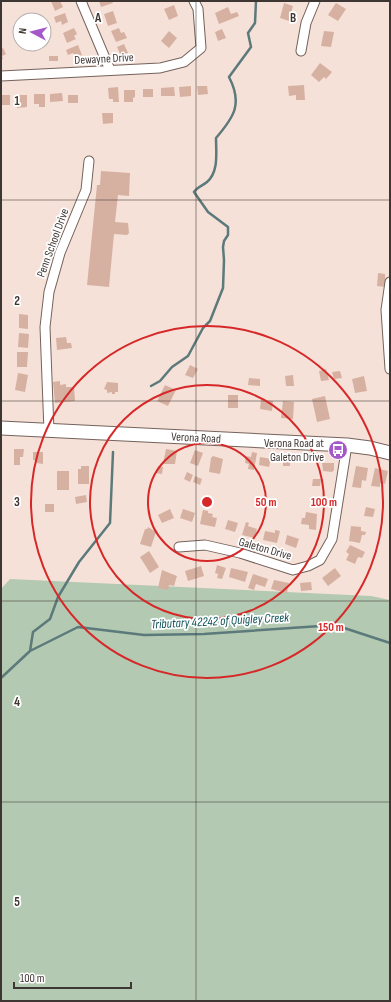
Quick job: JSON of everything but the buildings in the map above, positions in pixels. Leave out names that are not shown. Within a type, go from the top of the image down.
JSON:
[{"type":"street","points":[[81,1],[110,70]]},
{"type":"street","name":"Dewayne Drive","points":[[1,76],[160,68],[184,62],[201,48],[198,9],[194,1]]},
{"type":"street","points":[[301,51],[306,23],[315,1]]},
{"type":"street","name":"Penn School Drive","points":[[50,431],[45,327],[49,292],[60,253],[86,190],[89,161]]},
{"type":"street","points":[[390,282],[386,310],[390,369]]},
{"type":"street","name":"Verona Road","points":[[1,428],[347,445],[370,448],[390,453]]},
{"type":"street","name":"Galeton Drive","points":[[179,547],[205,546],[240,553],[293,570],[308,566],[320,560],[332,539],[347,445]]},
{"type":"green space","points":[[10,579],[371,596],[390,600],[390,1001],[1,1001],[1,589]]},
{"type":"waterway","points":[[151,386],[160,381],[172,367],[188,356],[203,328],[210,321],[223,288],[223,247],[224,241],[228,235],[228,227],[208,212],[194,192],[211,178],[216,162],[216,138],[232,117],[236,103],[233,87],[229,77],[251,47],[248,33],[255,23],[256,1]]},
{"type":"waterway","points":[[30,651],[33,632],[50,619],[58,597],[79,562],[110,523],[113,452]]},
{"type":"waterway","name":"Tributary 42242 of Quigley Creek","points":[[1,678],[30,651],[78,627],[144,635],[204,634],[335,625],[390,643]]},
{"type":"place","name":"Verona Road at Galeton Drive","points":[[338,450]]}]
